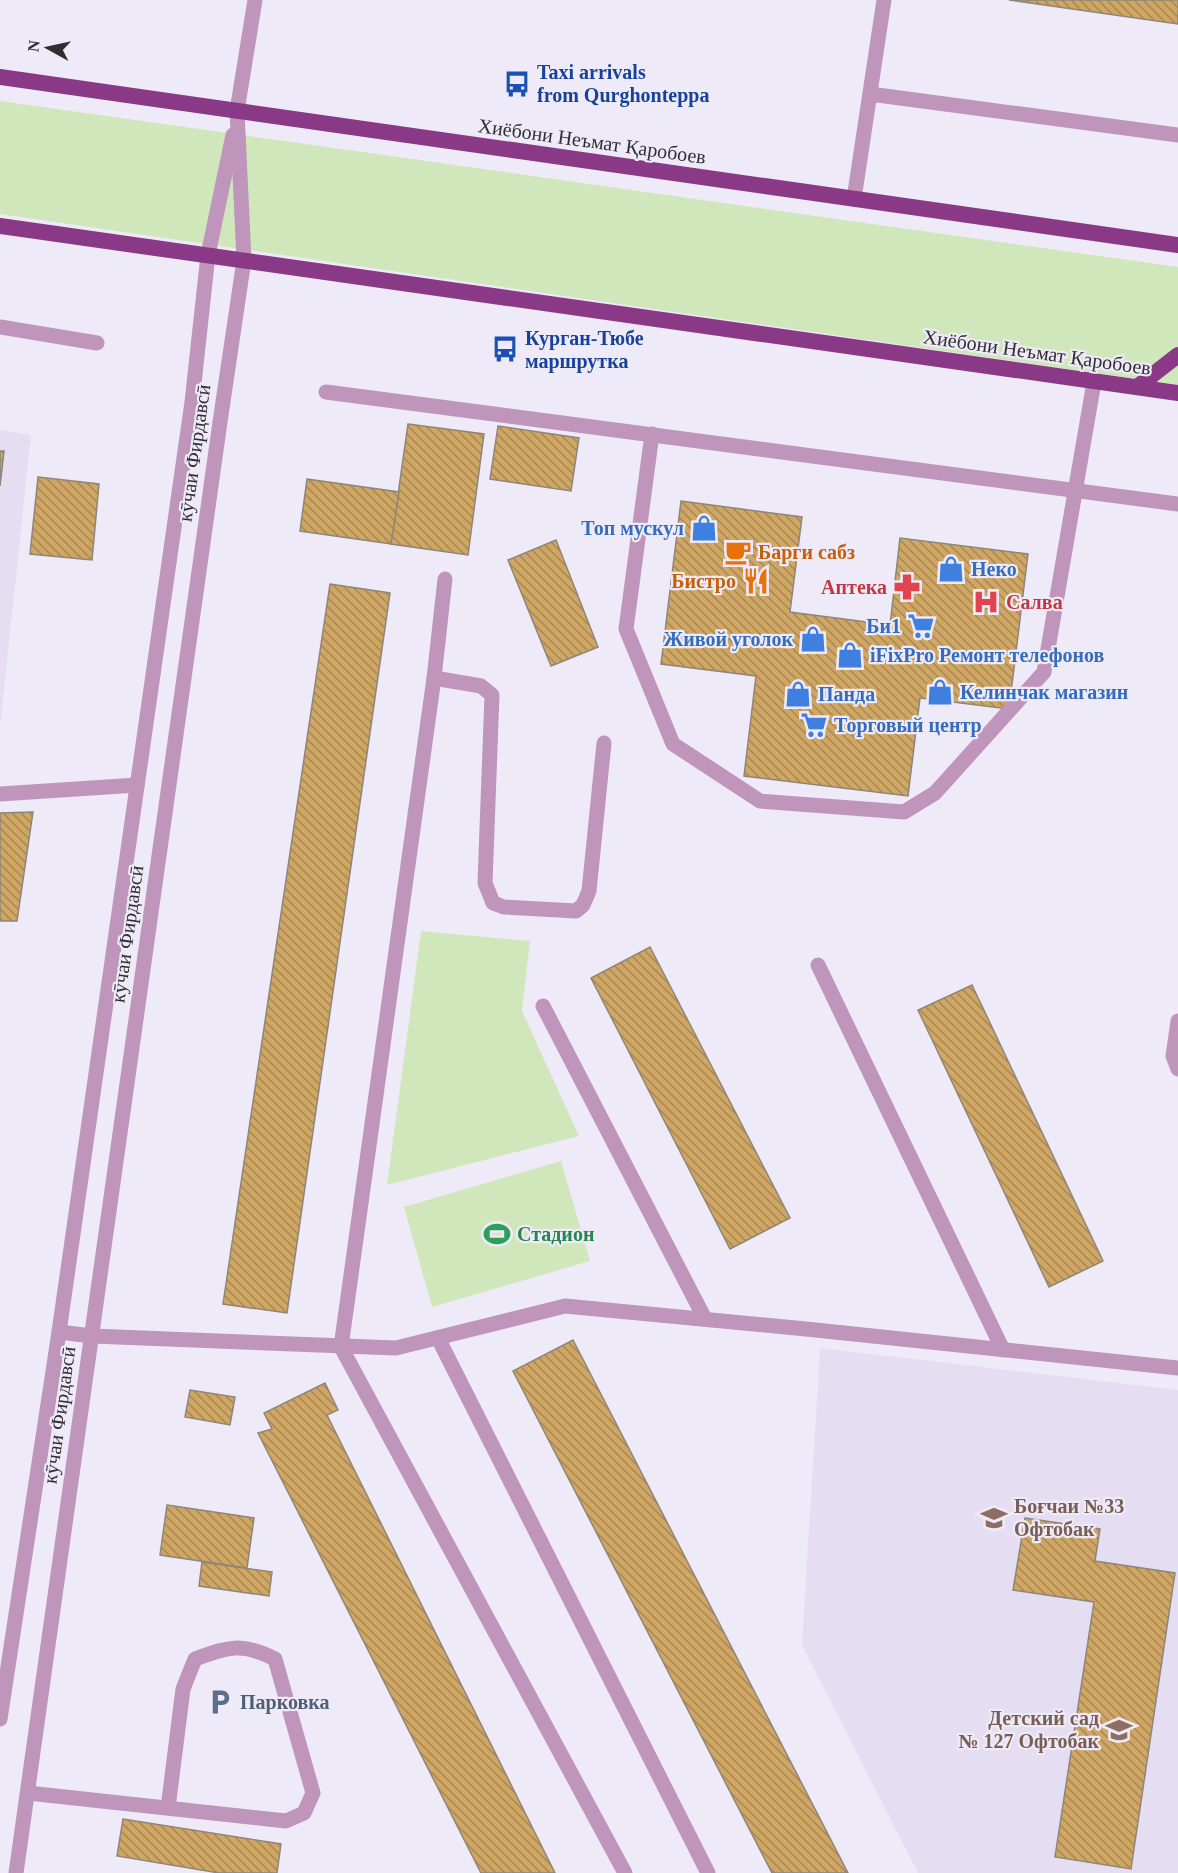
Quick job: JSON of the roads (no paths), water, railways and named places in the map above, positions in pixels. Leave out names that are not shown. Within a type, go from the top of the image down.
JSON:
[{"type":"highway","name":"Хиёбони Неъмат Қаробоев","points":[[0,77],[854,199],[1175,249]]},
{"type":"highway","name":"Хиёбони Неъмат Қаробоев","points":[[0,226],[1178,393]]},
{"type":"highway","points":[[1137,387],[1178,355]]},
{"type":"street","name":"кӯчаи Фирдавсӣ","points":[[0,1719],[192,402],[208,255],[237,111],[255,0]]},
{"type":"street","points":[[854,199],[884,0]]},
{"type":"street","points":[[870,94],[1178,135]]},
{"type":"street","name":"кӯчаи Фирдавсӣ","points":[[16,1873],[244,260],[237,111]]},
{"type":"street","points":[[0,327],[97,343]]},
{"type":"street","points":[[652,434],[626,629],[673,744],[760,801],[904,812],[935,793],[1044,672],[1094,382]]},
{"type":"street","points":[[326,392],[1178,504]]},
{"type":"street","points":[[446,579],[340,1347],[625,1873]]},
{"type":"street","points":[[434,678],[481,686],[492,695],[485,883],[493,903],[504,907],[576,911],[583,905],[589,891],[604,743]]},
{"type":"street","points":[[0,794],[137,785]]},
{"type":"street","points":[[818,965],[1003,1350]]},
{"type":"street","points":[[543,1006],[705,1319]]},
{"type":"street","points":[[1178,1021],[1173,1056],[1178,1069]]},
{"type":"street","points":[[58,1332],[92,1336],[396,1348],[565,1306],[1178,1368]]},
{"type":"street","points":[[438,1338],[708,1873]]},
{"type":"street","points":[[27,1793],[286,1821],[304,1813],[313,1792],[275,1659],[255,1649],[225,1648],[195,1659],[183,1689],[168,1808]]},
{"type":"place","name":"Taxi arrivals from Qurghonteppa","points":[[517,84]]},
{"type":"place","name":"Курган-Тюбе маршрутка","points":[[505,349]]},
{"type":"place","name":"Топ мускул","points":[[704,528]]},
{"type":"place","name":"Барги сабз","points":[[738,552]]},
{"type":"place","name":"Неко","points":[[951,569]]},
{"type":"place","name":"Бистро","points":[[756,581]]},
{"type":"place","name":"Аптека","points":[[907,587]]},
{"type":"place","name":"Салва","points":[[986,602]]},
{"type":"place","name":"Би1","points":[[921,626]]},
{"type":"place","name":"Живой уголок","points":[[813,639]]},
{"type":"place","name":"iFixPro Ремонт телефонов","points":[[850,655]]},
{"type":"place","name":"Келинчак магазин","points":[[940,692]]},
{"type":"place","name":"Панда","points":[[798,694]]},
{"type":"place","name":"Торговый центр","points":[[814,725]]},
{"type":"place","name":"Стадион","points":[[497,1234]]},
{"type":"place","name":"Боғчаи №33 Офтобак","points":[[994,1518]]},
{"type":"place","name":"Парковка","points":[[220,1702]]},
{"type":"place","name":"Детский сад № 127 Офтобак","points":[[1119,1730]]}]
